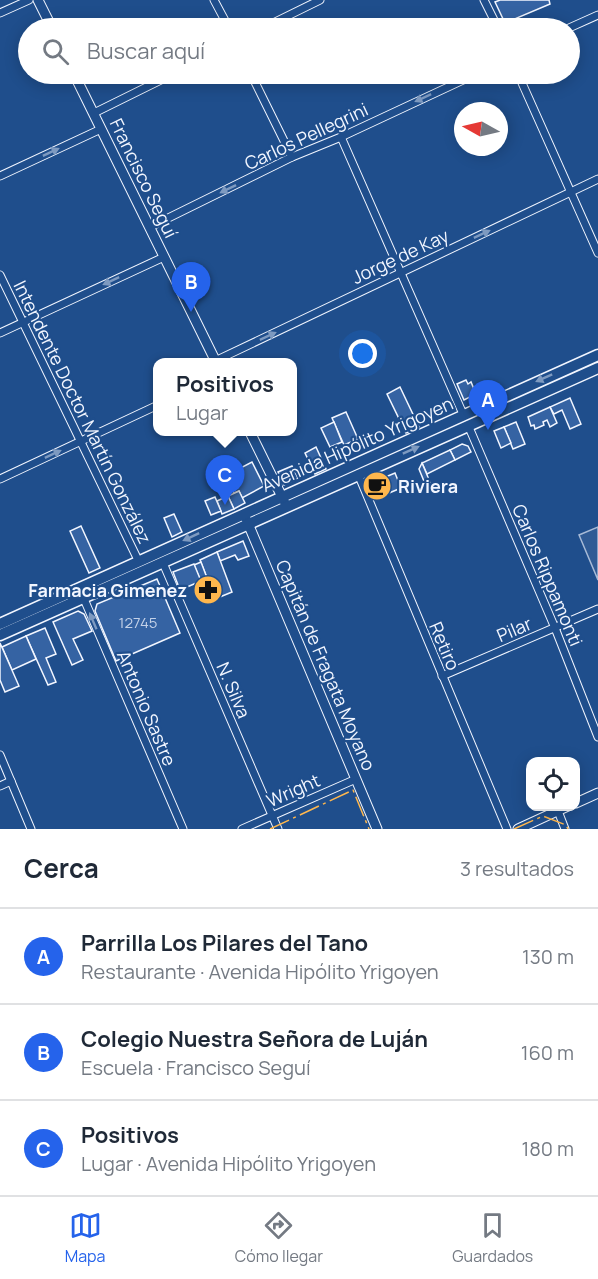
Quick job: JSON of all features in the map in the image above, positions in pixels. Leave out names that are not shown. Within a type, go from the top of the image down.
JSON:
[{"type":"main road","name":"Avenida Hipólito Yrigoyen","points":[[0,624],[463,414],[597,358]]},
{"type":"main road","name":"Avenida Hipólito Yrigoyen","points":[[0,635],[598,369]]},
{"type":"street","points":[[0,13],[29,0]]},
{"type":"street","points":[[38,0],[47,18]]},
{"type":"street","points":[[214,0],[224,18]]},
{"type":"street","points":[[283,18],[320,0]]},
{"type":"street","points":[[484,0],[493,18]]},
{"type":"street","points":[[580,23],[598,15]]},
{"type":"street","name":"Francisco Seguí","points":[[79,84],[214,358]]},
{"type":"street","points":[[94,113],[152,84]]},
{"type":"street","points":[[256,84],[292,157]]},
{"type":"street","name":"Carlos Pellegrini","points":[[150,227],[292,157],[341,137],[455,84]]},
{"type":"street","points":[[522,84],[598,253]]},
{"type":"street","points":[[0,176],[101,129]]},
{"type":"street","points":[[341,137],[463,414]]},
{"type":"street","name":"Jorge de Kay","points":[[224,358],[598,180]]},
{"type":"street","points":[[0,333],[164,257]]},
{"type":"street","name":"Intendente Doctor Martín González","points":[[0,275],[139,562]]},
{"type":"street","points":[[0,479],[153,407]]},
{"type":"street","name":"Carlos Rippamonti","points":[[468,425],[555,628],[598,737]]},
{"type":"street","points":[[252,436],[286,508]]},
{"type":"street","name":"Retiro","points":[[358,474],[507,829]]},
{"type":"street","name":"Capitán de Fragata Moyano","points":[[244,514],[377,829]]},
{"type":"street","name":"N. Silva","points":[[163,563],[278,829]]},
{"type":"street","name":"Antonio Sastre","points":[[84,598],[183,829]]},
{"type":"street","name":"Pilar","points":[[442,676],[598,609]]},
{"type":"street","points":[[0,755],[31,829]]},
{"type":"street","name":"Wright","points":[[242,829],[356,778]]},
{"type":"street","points":[[0,786],[11,782]]},
{"type":"street","points":[[580,801],[598,793]]},
{"type":"street","points":[[518,829],[558,811],[565,829]]},
{"type":"shaded area","points":[[598,527],[598,580],[579,535]]},
{"type":"building","points":[[500,0],[549,0],[550,4],[517,18],[503,18],[495,2]]},
{"type":"building","points":[[466,380],[468,384],[471,382],[476,394],[464,400],[457,384]]},
{"type":"building","points":[[400,387],[419,427],[406,433],[387,394]]},
{"type":"building","points":[[570,398],[581,424],[570,429],[562,410],[554,414],[550,407]]},
{"type":"building","points":[[550,407],[557,423],[550,427],[547,420],[543,422],[544,425],[535,429],[534,425],[531,426],[528,417]]},
{"type":"building","points":[[346,412],[358,439],[344,445],[332,418]]},
{"type":"building","points":[[334,422],[342,442],[330,447],[321,428]]},
{"type":"building","points":[[516,422],[525,444],[513,449],[504,427]]},
{"type":"building","points":[[504,427],[511,443],[501,448],[494,431]]},
{"type":"building","points":[[462,444],[468,446],[471,452],[455,460],[450,450]]},
{"type":"building","points":[[316,447],[326,469],[315,474],[305,453]]},
{"type":"building","points":[[450,450],[455,460],[427,474],[422,463]]},
{"type":"building","points":[[252,462],[264,486],[242,498],[239,491],[234,493],[225,476]]},
{"type":"building","points":[[422,463],[433,489],[428,491],[419,469]]},
{"type":"building","points":[[292,466],[298,478],[284,485],[278,472]]},
{"type":"building","points":[[395,473],[401,488],[382,496],[376,481]]},
{"type":"building","points":[[376,481],[382,496],[372,500],[369,492],[372,483]]},
{"type":"building","points":[[239,491],[245,503],[234,509],[228,496]]},
{"type":"building","points":[[228,496],[234,509],[222,514],[217,501]]},
{"type":"building","points":[[215,497],[221,511],[211,515],[205,501]]},
{"type":"building","points":[[174,514],[182,532],[172,537],[164,518]]},
{"type":"building","points":[[81,526],[100,568],[89,573],[70,531]]},
{"type":"building","points":[[243,541],[249,556],[238,560],[235,555],[220,561],[217,552]]},
{"type":"building","points":[[217,552],[232,592],[215,599],[200,560]]},
{"type":"building","name":"Farmacia Gimenez","points":[[201,562],[215,599],[209,601],[194,565]]},
{"type":"building","points":[[194,564],[201,581],[180,590],[173,572]]},
{"type":"building","points":[[157,579],[180,633],[116,661],[95,611],[97,604]]},
{"type":"building","points":[[78,611],[84,614],[92,631],[73,639],[83,660],[72,665],[53,622]]},
{"type":"building","points":[[45,628],[56,654],[46,658],[56,682],[48,685],[26,636]]},
{"type":"building","points":[[26,636],[36,659],[12,670],[2,647]]},
{"type":"building","points":[[0,643],[19,686],[5,692],[0,680]]},
{"type":"power","points":[[270,829],[353,790],[369,829]]},
{"type":"power","points":[[514,829],[543,816],[566,825],[568,829]]},
{"type":"place","name":"Colegio Nuestra Señora de Luján","points":[[191,312]]},
{"type":"place","name":"Parrilla Los Pilares del Tano","points":[[488,430]]},
{"type":"place","name":"Riviera","points":[[377,486]]},
{"type":"place","name":"Positivos","points":[[225,505]]},
{"type":"place","name":"Farmacia Gimenez","points":[[208,590]]}]
